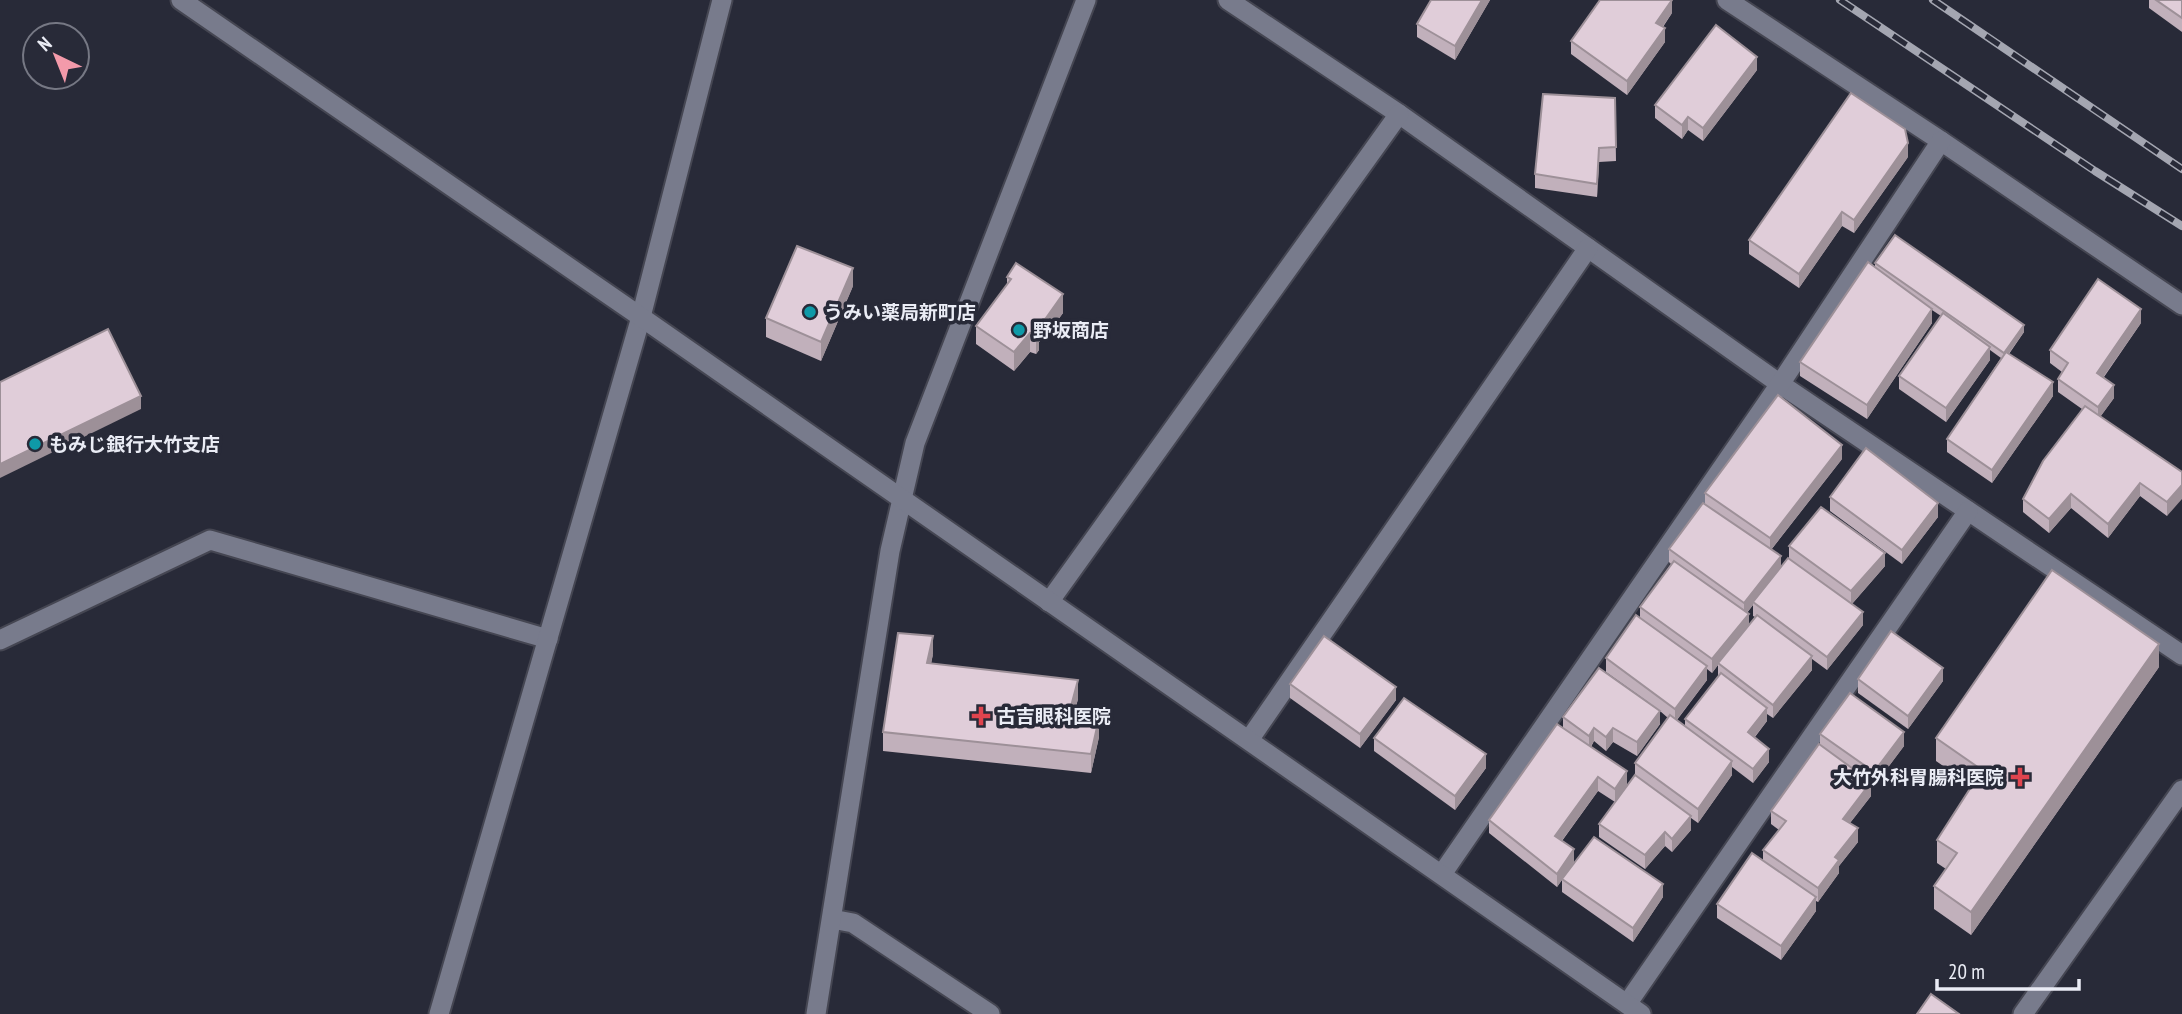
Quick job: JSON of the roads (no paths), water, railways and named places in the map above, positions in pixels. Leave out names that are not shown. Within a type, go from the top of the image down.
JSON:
[{"type":"street","points":[[181,0],[1634,1009],[1968,511]]},
{"type":"street","points":[[439,1014],[641,317],[722,0]]},
{"type":"street","points":[[816,1014],[890,551],[915,443],[1086,0]]},
{"type":"street","points":[[1227,0],[1399,114],[1780,383],[2182,655]]},
{"type":"street","points":[[1727,0],[2182,305]]},
{"type":"street","points":[[1049,602],[1399,114]]},
{"type":"street","points":[[1443,874],[1780,383],[1941,141]]},
{"type":"street","points":[[1249,740],[1588,248]]},
{"type":"street","points":[[0,640],[210,540],[548,639]]},
{"type":"street","points":[[2023,1014],[2182,790]]},
{"type":"street","points":[[832,919],[853,923],[990,1014]]},
{"type":"railway","points":[[1840,0],[2182,226]]},
{"type":"railway","points":[[1933,0],[2182,169]]},
{"type":"place","name":"うみい薬局新町店","points":[[810,312]]},
{"type":"place","name":"野坂商店","points":[[1019,330]]},
{"type":"place","name":"もみじ銀行大竹支店","points":[[35,444]]},
{"type":"place","name":"古吉眼科医院","points":[[981,716]]},
{"type":"place","name":"大竹外科胃腸科医院","points":[[2020,777]]}]
